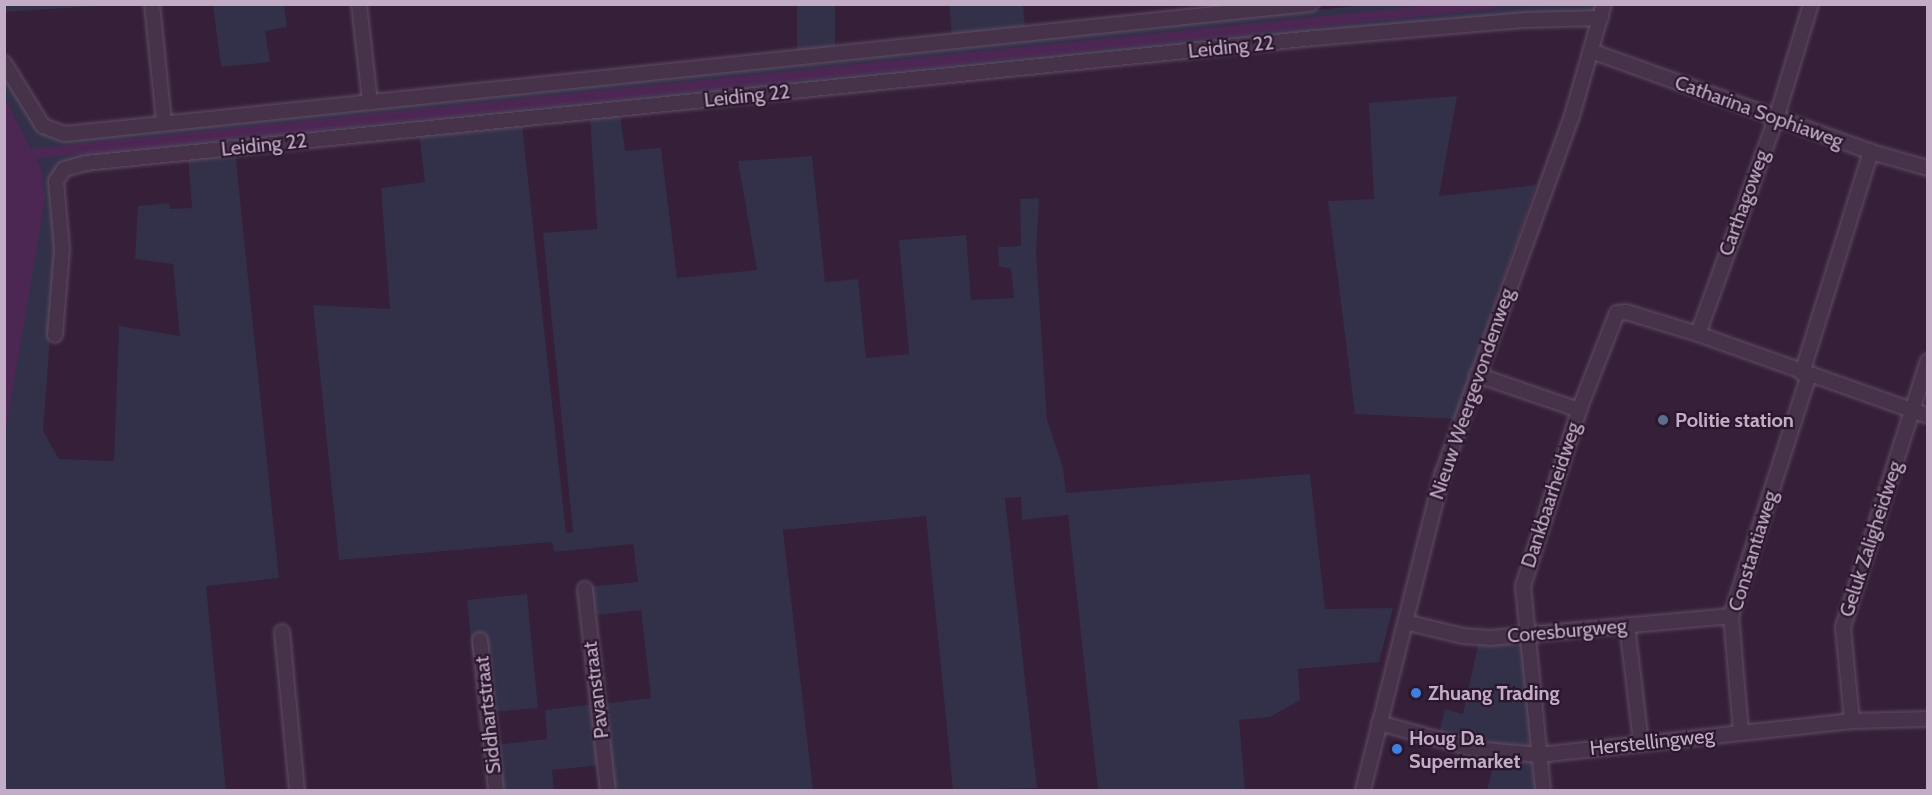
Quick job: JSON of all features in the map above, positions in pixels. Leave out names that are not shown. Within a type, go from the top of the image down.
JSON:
[{"type":"street","points":[[152,4],[164,122]]},
{"type":"street","points":[[359,4],[370,102]]},
{"type":"street","name":"Leiding 22","points":[[4,63],[43,126],[53,132],[370,102],[1207,10],[1311,4]]},
{"type":"street","name":"Carthagoweg","points":[[1698,334],[1776,119],[1812,4]]},
{"type":"street","name":"Leiding 22","points":[[55,335],[62,249],[56,181],[64,169],[86,163],[1602,11]]},
{"type":"street","name":"Nieuw Weergevondenweg","points":[[1363,790],[1432,505],[1591,51],[1602,11]]},
{"type":"street","name":"Catharina Sophiaweg","points":[[1591,51],[1870,152],[1928,168]]},
{"type":"street","name":"Constantiaweg","points":[[1741,732],[1731,616],[1870,152]]},
{"type":"street","name":"Dankbaarheidweg","points":[[1543,790],[1525,634],[1525,574],[1580,410],[1617,313],[1626,312],[1698,334]]},
{"type":"street","points":[[1698,334],[1928,416]]},
{"type":"street","name":"Geluk Zaligheidweg","points":[[1852,721],[1842,627],[1928,361]]},
{"type":"street","points":[[1477,375],[1580,410]]},
{"type":"street","name":"Pavanstraat","points":[[585,589],[608,790]]},
{"type":"street","name":"Coresburgweg","points":[[1405,622],[1463,636],[1525,634],[1731,616]]},
{"type":"street","points":[[1627,625],[1641,743]]},
{"type":"street","points":[[282,632],[297,790]]},
{"type":"street","name":"Siddhartstraat","points":[[480,640],[496,790]]},
{"type":"street","name":"Herstellingweg","points":[[1379,723],[1475,749],[1539,755],[1852,721],[1928,719]]},
{"type":"shaded area","points":[[5,4],[111,4],[111,5],[5,12]]},
{"type":"shaded area","points":[[213,5],[284,5],[287,27],[265,31],[270,62],[221,67]]},
{"type":"shaded area","points":[[797,5],[835,5],[835,54],[797,54]]},
{"type":"shaded area","points":[[949,5],[1023,5],[1025,29],[952,36]]},
{"type":"shaded area","points":[[1366,5],[1596,5],[1594,11],[1581,16],[1526,13],[63,166],[43,431],[59,459],[114,461],[119,326],[180,336],[173,264],[135,259],[138,206],[169,203],[170,209],[192,208],[188,156],[235,151],[279,578],[206,586],[226,790],[5,790],[5,434],[41,168],[5,98],[4,70],[43,133],[57,139]]},
{"type":"shaded area","points":[[1457,96],[1439,196],[1536,185],[1455,419],[1355,414],[1328,201],[1374,199],[1369,103]]},
{"type":"shaded area","points":[[5,98],[41,168],[45,198],[5,434]]},
{"type":"shaded area","points":[[620,114],[625,151],[661,148],[677,278],[757,270],[738,161],[812,156],[825,282],[858,279],[866,358],[909,354],[899,240],[966,235],[971,300],[1014,298],[1011,269],[999,266],[998,247],[1021,246],[1020,199],[1039,198],[1036,252],[1047,420],[1063,468],[1066,493],[1310,474],[1325,609],[1393,608],[1379,662],[1298,669],[1300,700],[1270,717],[1239,720],[1245,790],[1098,790],[1068,515],[1022,520],[1021,497],[1005,498],[1037,788],[953,790],[926,516],[783,530],[813,790],[610,790],[601,704],[651,698],[641,610],[597,615],[596,606],[589,607],[587,587],[638,582],[633,544],[554,552],[552,542],[339,560],[313,305],[390,309],[381,188],[425,182],[419,133],[522,124],[566,533],[573,532],[543,233],[597,229],[590,117]]},
{"type":"shaded area","points":[[527,594],[538,708],[492,712],[486,658],[473,659],[467,600]]},
{"type":"shaded area","points":[[1479,641],[1522,646],[1534,742],[1528,750],[1515,752],[1439,734],[1445,709],[1463,714]]},
{"type":"shaded area","points":[[595,704],[601,765],[552,770],[554,790],[500,790],[496,745],[547,739],[545,710]]},
{"type":"shaded area","points":[[1496,756],[1530,759],[1540,790],[1487,790]]},
{"type":"waterway","points":[[22,155],[1491,4]]},
{"type":"place","name":"Politie station","points":[[1663,420]]},
{"type":"place","name":"Zhuang Trading","points":[[1416,693]]},
{"type":"place","name":"Houg Da Supermarket","points":[[1397,749]]}]
